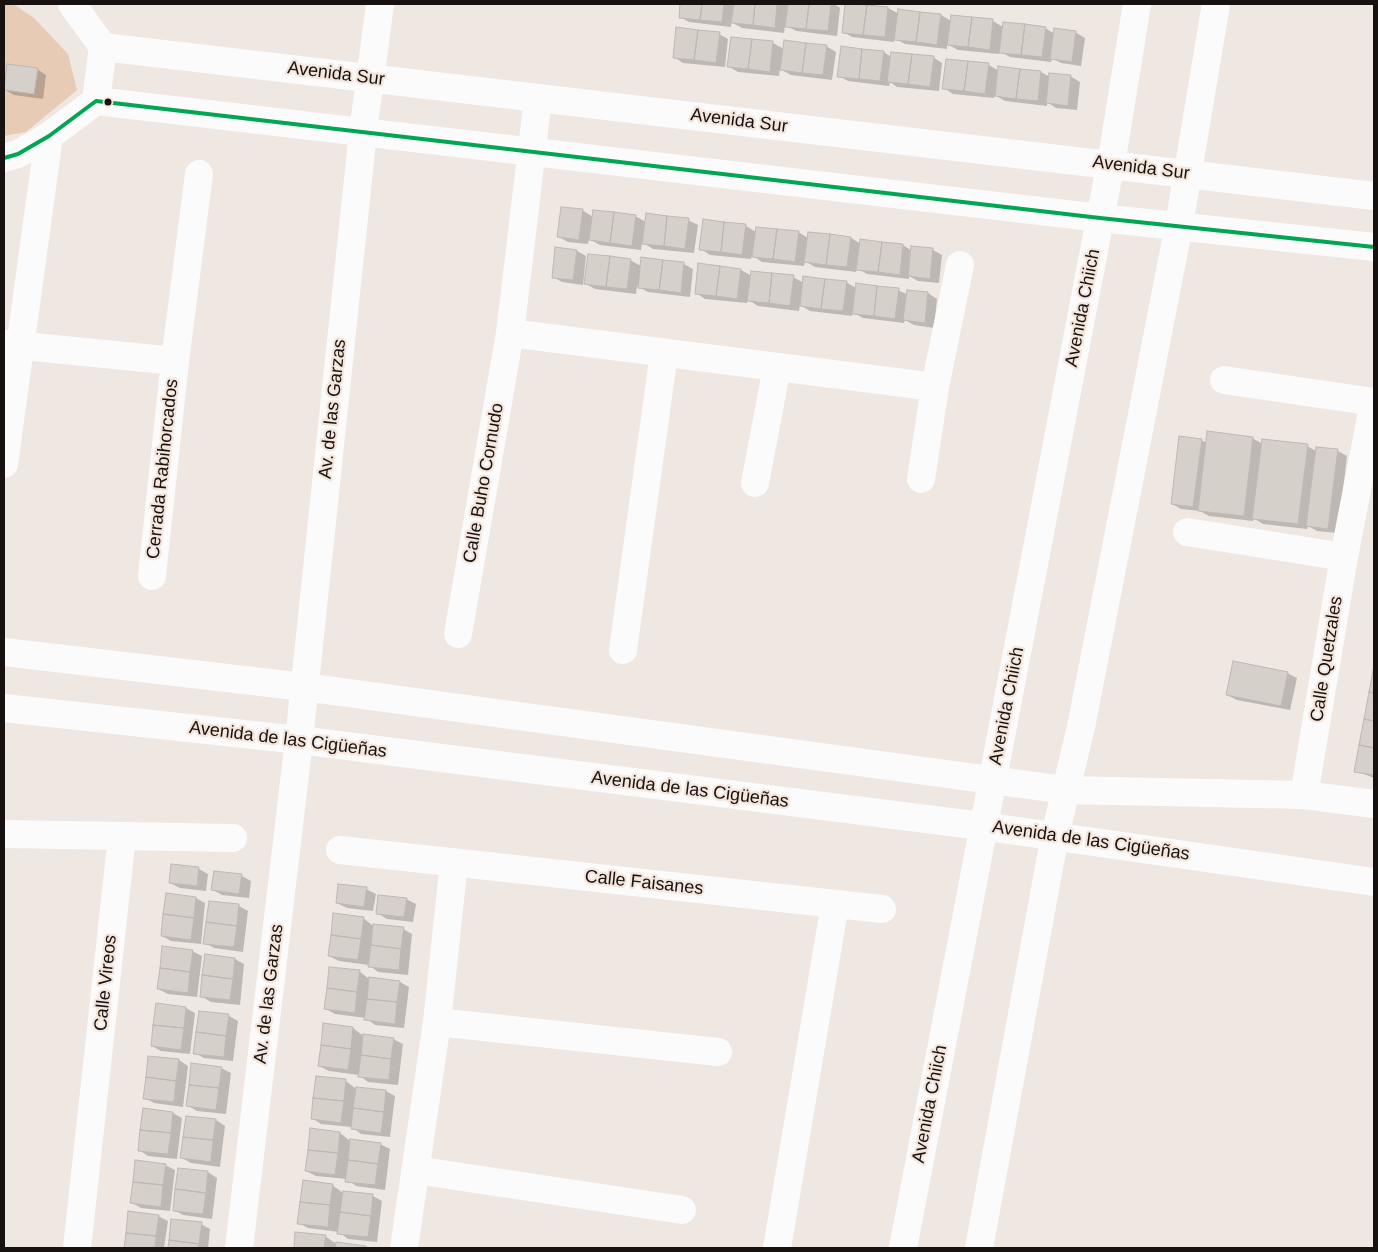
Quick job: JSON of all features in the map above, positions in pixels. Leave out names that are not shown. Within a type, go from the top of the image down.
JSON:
[{"type":"street","points":[[72,4],[103,47],[96,101]]},
{"type":"street","points":[[371,78],[380,4]]},
{"type":"street","name":"Avenida Chiich","points":[[903,1248],[982,826],[1100,218],[1137,4]]},
{"type":"street","points":[[979,1248],[1055,836],[1081,727],[1179,225],[1216,4]]},
{"type":"street","name":"Avenida Sur","points":[[103,47],[1374,196]]},
{"type":"street","name":"Av. de las Garzas","points":[[239,1248],[299,740],[363,132],[371,78]]},
{"type":"street","name":"Calle Buho Cornudo","points":[[458,634],[510,333],[538,98]]},
{"type":"street","points":[[4,158],[18,154],[49,136],[96,101],[363,132],[531,162],[1179,225],[1374,247]]},
{"type":"street","points":[[4,464],[12,345],[49,136]]},
{"type":"street","name":"Cerrada Rabihorcados","points":[[152,576],[198,174]]},
{"type":"street","points":[[921,479],[935,387],[960,265]]},
{"type":"street","points":[[510,333],[935,387]]},
{"type":"street","name":"Cerrada Rabihorcados","points":[[12,345],[175,362]]},
{"type":"street","points":[[623,650],[664,352]]},
{"type":"street","points":[[755,482],[777,367]]},
{"type":"street","name":"Calle Quetzales","points":[[1224,380],[1374,402],[1344,557],[1304,795]]},
{"type":"street","points":[[1186,532],[1344,557]]},
{"type":"street","points":[[4,652],[304,686],[992,782],[1065,790],[1304,795],[1374,804]]},
{"type":"street","name":"Avenida de las Cigüeñas","points":[[4,708],[299,740],[982,826],[1374,882]]},
{"type":"street","points":[[4,834],[232,838]]},
{"type":"street","name":"Calle Vireos","points":[[77,1248],[122,836]]},
{"type":"street","name":"Calle Faisanes","points":[[340,850],[882,909]]},
{"type":"street","points":[[404,1248],[437,1022],[454,862]]},
{"type":"street","points":[[777,1248],[835,904]]},
{"type":"street","points":[[437,1022],[718,1052]]},
{"type":"street","points":[[415,1170],[682,1210]]},
{"type":"shaded area","points":[[4,4],[13,4],[34,18],[68,54],[77,90],[26,132],[4,136]]},
{"type":"building","points":[[680,4],[702,4],[700,20],[679,18]]},
{"type":"building","points":[[702,4],[724,4],[722,22],[700,20]]},
{"type":"building","points":[[734,4],[755,4],[753,25],[731,23]]},
{"type":"building","points":[[755,4],[777,4],[775,28],[753,25]]},
{"type":"building","points":[[788,4],[809,4],[806,29],[785,27]]},
{"type":"building","points":[[809,4],[831,4],[828,31],[806,29]]},
{"type":"building","points":[[845,4],[867,5],[863,35],[842,33]]},
{"type":"building","points":[[867,5],[888,7],[885,37],[863,35]]},
{"type":"building","points":[[898,9],[920,12],[916,42],[894,40]]},
{"type":"building","points":[[920,12],[941,14],[937,45],[916,42]]},
{"type":"building","points":[[951,15],[972,17],[968,47],[947,45]]},
{"type":"building","points":[[972,17],[993,19],[990,50],[968,47]]},
{"type":"building","points":[[1003,22],[1025,24],[1021,55],[999,53]]},
{"type":"building","points":[[1025,24],[1046,27],[1042,57],[1021,55]]},
{"type":"building","points":[[676,27],[698,30],[694,60],[673,58]]},
{"type":"building","points":[[1054,28],[1076,31],[1072,62],[1050,59]]},
{"type":"building","points":[[698,30],[720,32],[716,63],[694,60]]},
{"type":"building","points":[[731,37],[752,39],[748,69],[727,67]]},
{"type":"building","points":[[752,39],[773,41],[770,72],[748,69]]},
{"type":"building","points":[[784,40],[806,43],[802,73],[780,70]]},
{"type":"building","points":[[806,43],[827,45],[823,75],[802,73]]},
{"type":"building","points":[[841,46],[862,49],[859,79],[837,77]]},
{"type":"building","points":[[862,49],[884,51],[880,81],[859,79]]},
{"type":"building","points":[[891,52],[912,54],[908,84],[887,82]]},
{"type":"building","points":[[912,54],[934,56],[930,87],[908,84]]},
{"type":"building","points":[[946,59],[968,61],[964,91],[942,89]]},
{"type":"building","points":[[968,61],[989,63],[985,94],[964,91]]},
{"type":"building","points":[[7,64],[38,68],[34,94],[4,90]]},
{"type":"building","points":[[998,66],[1020,69],[1016,99],[995,96]]},
{"type":"building","points":[[1020,69],[1041,71],[1038,101],[1016,99]]},
{"type":"building","points":[[1049,73],[1071,75],[1068,106],[1046,103]]},
{"type":"building","points":[[561,207],[583,209],[579,240],[557,237]]},
{"type":"building","points":[[593,210],[614,212],[610,243],[589,240]]},
{"type":"building","points":[[614,212],[636,215],[632,246],[610,243]]},
{"type":"building","points":[[646,213],[667,216],[664,246],[642,244]]},
{"type":"building","points":[[667,216],[689,218],[685,249],[664,246]]},
{"type":"building","points":[[703,219],[724,222],[721,252],[699,250]]},
{"type":"building","points":[[724,222],[746,224],[742,255],[721,252]]},
{"type":"building","points":[[756,227],[777,229],[773,259],[752,257]]},
{"type":"building","points":[[777,229],[799,231],[795,262],[773,259]]},
{"type":"building","points":[[808,232],[830,234],[826,265],[804,262]]},
{"type":"building","points":[[830,234],[851,237],[847,267],[826,265]]},
{"type":"building","points":[[860,239],[882,242],[878,272],[856,270]]},
{"type":"building","points":[[882,242],[903,244],[900,275],[878,272]]},
{"type":"building","points":[[911,246],[933,248],[930,279],[908,276]]},
{"type":"building","points":[[555,247],[577,250],[573,280],[552,278]]},
{"type":"building","points":[[588,254],[610,256],[606,287],[584,284]]},
{"type":"building","points":[[610,256],[631,259],[627,289],[606,287]]},
{"type":"building","points":[[641,257],[663,260],[659,290],[638,288]]},
{"type":"building","points":[[663,260],[684,262],[681,293],[659,290]]},
{"type":"building","points":[[698,263],[720,266],[716,296],[695,294]]},
{"type":"building","points":[[720,266],[741,269],[737,299],[716,296]]},
{"type":"building","points":[[751,271],[772,273],[769,303],[747,301]]},
{"type":"building","points":[[772,273],[794,275],[790,306],[769,303]]},
{"type":"building","points":[[803,276],[825,279],[821,309],[800,306]]},
{"type":"building","points":[[825,279],[847,281],[843,311],[821,309]]},
{"type":"building","points":[[856,283],[877,286],[874,316],[852,314]]},
{"type":"building","points":[[877,286],[899,288],[895,319],[874,316]]},
{"type":"building","points":[[907,290],[928,292],[925,323],[903,320]]},
{"type":"building","points":[[1207,431],[1253,437],[1244,516],[1198,511]]},
{"type":"building","points":[[1179,436],[1202,439],[1193,507],[1171,504]]},
{"type":"building","points":[[1262,439],[1308,444],[1298,524],[1252,519]]},
{"type":"building","points":[[1316,447],[1338,449],[1328,529],[1306,526]]},
{"type":"building","points":[[1233,661],[1288,672],[1281,706],[1226,695]]},
{"type":"building","points":[[1374,666],[1374,693],[1369,692]]},
{"type":"building","points":[[1369,692],[1374,693],[1374,721],[1364,719]]},
{"type":"building","points":[[1364,719],[1374,721],[1374,748],[1359,745]]},
{"type":"building","points":[[1359,745],[1374,748],[1374,775],[1354,772]]},
{"type":"building","points":[[171,864],[199,867],[197,886],[169,883]]},
{"type":"building","points":[[214,871],[242,874],[239,894],[211,890]]},
{"type":"building","points":[[338,884],[367,887],[364,907],[336,903]]},
{"type":"building","points":[[166,893],[196,897],[194,918],[163,914]]},
{"type":"building","points":[[378,895],[407,898],[404,917],[376,914]]},
{"type":"building","points":[[209,901],[239,904],[237,926],[206,922]]},
{"type":"building","points":[[333,913],[364,917],[361,939],[331,935]]},
{"type":"building","points":[[163,914],[194,918],[191,940],[161,936]]},
{"type":"building","points":[[206,922],[237,926],[234,947],[203,944]]},
{"type":"building","points":[[373,924],[404,927],[401,949],[371,945]]},
{"type":"building","points":[[331,935],[361,939],[358,960],[328,956]]},
{"type":"building","points":[[371,945],[401,949],[399,970],[368,967]]},
{"type":"building","points":[[162,946],[193,950],[190,972],[160,968]]},
{"type":"building","points":[[205,954],[235,958],[233,979],[202,975]]},
{"type":"building","points":[[329,967],[360,970],[357,992],[327,988]]},
{"type":"building","points":[[160,968],[190,972],[188,993],[157,989]]},
{"type":"building","points":[[202,975],[233,979],[230,1000],[200,997]]},
{"type":"building","points":[[369,977],[400,981],[397,1002],[367,999]]},
{"type":"building","points":[[327,988],[357,992],[355,1013],[324,1009]]},
{"type":"building","points":[[367,999],[397,1002],[395,1024],[364,1020]]},
{"type":"building","points":[[156,1003],[186,1007],[184,1028],[153,1025]]},
{"type":"building","points":[[199,1011],[229,1014],[226,1036],[196,1032]]},
{"type":"building","points":[[323,1023],[353,1027],[351,1049],[321,1045]]},
{"type":"building","points":[[153,1025],[184,1028],[181,1050],[151,1046]]},
{"type":"building","points":[[196,1032],[226,1036],[224,1057],[193,1054]]},
{"type":"building","points":[[363,1034],[394,1038],[391,1059],[361,1055]]},
{"type":"building","points":[[321,1045],[351,1049],[348,1070],[318,1066]]},
{"type":"building","points":[[361,1055],[391,1059],[389,1080],[358,1077]]},
{"type":"building","points":[[148,1056],[179,1059],[176,1081],[146,1077]]},
{"type":"building","points":[[191,1063],[222,1067],[219,1088],[189,1085]]},
{"type":"building","points":[[316,1076],[346,1079],[344,1101],[313,1098]]},
{"type":"building","points":[[146,1077],[176,1081],[174,1102],[143,1099]]},
{"type":"building","points":[[189,1085],[219,1088],[216,1110],[186,1106]]},
{"type":"building","points":[[356,1087],[386,1090],[384,1112],[353,1108]]},
{"type":"building","points":[[313,1098],[344,1101],[341,1123],[311,1119]]},
{"type":"building","points":[[143,1108],[173,1112],[171,1133],[140,1130]]},
{"type":"building","points":[[353,1108],[384,1112],[381,1133],[351,1129]]},
{"type":"building","points":[[186,1116],[216,1119],[213,1140],[183,1137]]},
{"type":"building","points":[[310,1128],[340,1132],[338,1153],[308,1150]]},
{"type":"building","points":[[140,1130],[171,1133],[168,1154],[138,1151]]},
{"type":"building","points":[[183,1137],[213,1140],[211,1162],[180,1158]]},
{"type":"building","points":[[350,1139],[381,1143],[378,1164],[348,1160]]},
{"type":"building","points":[[308,1150],[338,1153],[335,1175],[305,1171]]},
{"type":"building","points":[[135,1160],[166,1164],[163,1185],[133,1182]]},
{"type":"building","points":[[348,1160],[378,1164],[375,1185],[345,1182]]},
{"type":"building","points":[[178,1168],[208,1171],[206,1193],[175,1189]]},
{"type":"building","points":[[303,1180],[333,1184],[330,1205],[300,1202]]},
{"type":"building","points":[[133,1182],[163,1185],[161,1207],[130,1203]]},
{"type":"building","points":[[175,1189],[206,1193],[203,1214],[173,1211]]},
{"type":"building","points":[[343,1191],[373,1194],[371,1216],[340,1212]]},
{"type":"building","points":[[300,1202],[330,1205],[328,1227],[297,1224]]},
{"type":"building","points":[[128,1211],[159,1215],[156,1236],[126,1233]]},
{"type":"building","points":[[340,1212],[371,1216],[368,1237],[337,1234]]},
{"type":"building","points":[[171,1219],[202,1222],[199,1244],[169,1240]]},
{"type":"building","points":[[295,1232],[326,1235],[324,1248],[294,1248]]},
{"type":"building","points":[[126,1233],[156,1236],[155,1248],[124,1248]]},
{"type":"building","points":[[169,1240],[199,1244],[198,1248],[168,1248]]},
{"type":"building","points":[[336,1242],[366,1246],[366,1248],[335,1248]]},
{"type":"transit line","points":[[4,158],[18,154],[49,136],[96,101],[1100,218],[1374,247]]}]
